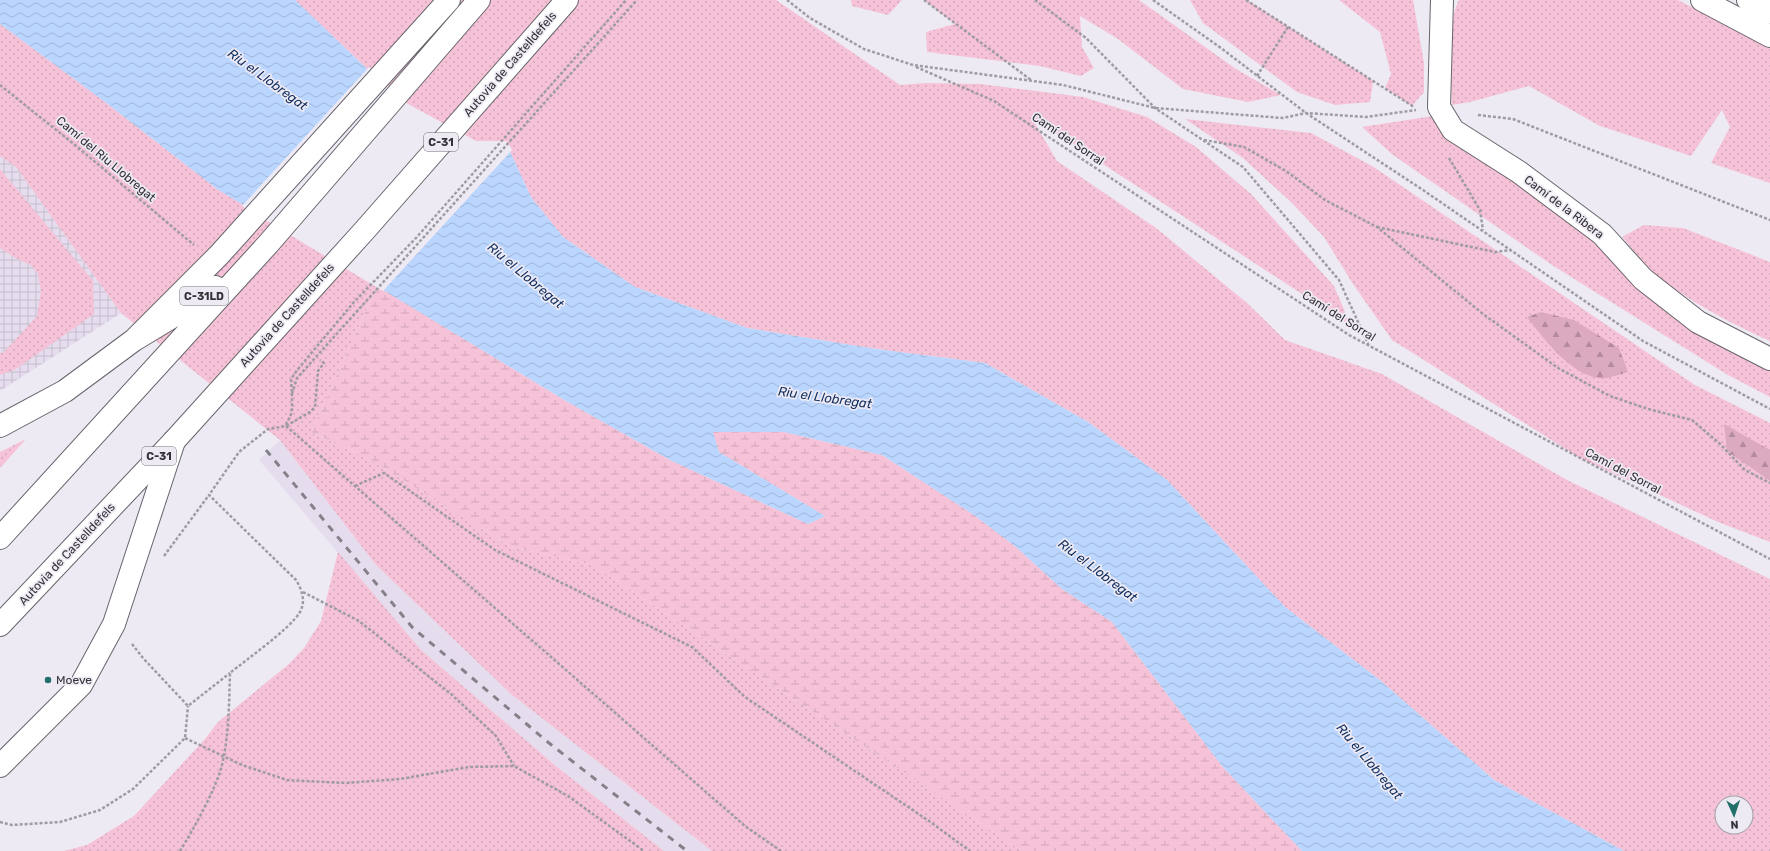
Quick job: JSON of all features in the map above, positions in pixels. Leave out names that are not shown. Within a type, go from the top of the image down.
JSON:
[{"type":"main road","points":[[134,340],[209,252],[449,0]]},
{"type":"main road","points":[[0,538],[269,243],[480,0]]},
{"type":"main road","name":"Autovia de Castelldefels","points":[[0,625],[174,441],[314,284],[364,231],[567,0]]},
{"type":"main road","name":"Camí de la Ribera","points":[[1442,0],[1439,107],[1453,130],[1519,172],[1602,234],[1643,279],[1692,317],[1770,359]]},
{"type":"main road","points":[[1702,0],[1770,36]]},
{"type":"main road","points":[[1748,0],[1770,12]]},
{"type":"main road","name":"C-31LD","points":[[0,426],[66,391],[134,340],[195,303],[269,243]]},
{"type":"main road","points":[[0,766],[81,685],[114,624],[174,441]]},
{"type":"path","points":[[286,426],[292,412],[291,379],[298,369],[354,302],[416,238],[626,0]]},
{"type":"path","points":[[292,394],[297,378],[637,0]]},
{"type":"path","points":[[787,0],[810,18],[864,49],[913,65],[1063,85],[1155,108],[1283,118],[1306,114],[1366,117],[1419,110],[1246,0]]},
{"type":"path","points":[[924,0],[1032,81]]},
{"type":"path","points":[[1035,0],[1086,38],[1155,108],[1243,167],[1339,280],[1369,346]]},
{"type":"path","points":[[1153,0],[1306,114],[1484,231],[1643,340],[1770,409]]},
{"type":"path","points":[[1257,76],[1288,27]]},
{"type":"path","name":"Camí del Sorral","points":[[913,65],[994,101],[1349,336],[1770,559]]},
{"type":"path","name":"Camí del Riu Llobregat","points":[[0,85],[209,252]]},
{"type":"path","points":[[1477,115],[1513,119],[1770,220]]},
{"type":"path","points":[[1204,140],[1244,148],[1286,171],[1325,200],[1376,227],[1483,314],[1558,368],[1610,396],[1648,409],[1692,420],[1719,443],[1745,470],[1770,483]]},
{"type":"path","points":[[1448,157],[1480,210],[1484,231]]},
{"type":"path","points":[[1376,227],[1495,252],[1512,250]]},
{"type":"path","points":[[162,560],[239,452],[268,429],[286,426],[310,412],[315,407],[318,371],[324,363],[320,360]]},
{"type":"path","points":[[286,426],[745,826],[781,851]]},
{"type":"path","points":[[355,486],[384,473],[495,550],[692,647],[704,661],[745,697],[970,851]]},
{"type":"path","points":[[209,495],[278,560],[296,580],[303,592],[359,621],[451,694],[496,736],[514,766],[568,796],[644,851]]},
{"type":"path","points":[[0,822],[12,825],[60,822],[100,810],[133,789],[185,738],[188,706],[291,623],[300,612],[303,592]]},
{"type":"path","points":[[130,640],[143,658],[188,706]]},
{"type":"path","points":[[180,851],[222,767],[229,726],[230,673]]},
{"type":"path","points":[[185,738],[242,765],[287,780],[345,783],[400,779],[468,767],[514,766]]},
{"type":"shaded area","points":[[0,156],[16,167],[121,313],[0,391]]},
{"type":"shaded area","points":[[280,440],[376,565],[511,694],[712,851],[664,851],[557,767],[421,650],[259,460]]},
{"type":"green space","points":[[295,0],[776,0],[900,85],[926,83],[980,84],[1083,97],[1147,117],[1196,147],[1251,194],[1334,286],[1351,326],[1031,117],[1057,161],[1156,228],[1247,303],[1285,340],[1382,374],[1567,480],[1770,579],[1770,851],[1624,851],[1494,780],[1381,681],[1285,607],[1167,480],[1088,422],[985,363],[876,349],[747,328],[635,287],[563,237],[531,197],[506,143],[475,143],[406,106]]},
{"type":"green space","points":[[851,0],[902,0],[888,15],[852,6]]},
{"type":"green space","points":[[924,0],[1139,0],[1236,69],[1281,95],[1248,102],[1183,89],[1118,39],[1080,16],[1082,47],[1094,68],[1081,76],[1040,66],[927,52],[926,32],[955,24]]},
{"type":"green space","points":[[1190,0],[1247,0],[1373,81],[1370,102],[1335,105],[1297,92],[1203,23]]},
{"type":"green space","points":[[1339,0],[1413,0],[1424,63],[1424,92],[1412,106],[1385,88],[1391,74],[1380,32]]},
{"type":"green space","points":[[1459,0],[1678,0],[1770,48],[1770,183],[1711,163],[1730,127],[1722,110],[1691,156],[1600,126],[1529,86],[1470,102],[1452,105],[1451,36],[1455,9]]},
{"type":"green space","points":[[0,24],[105,102],[217,189],[377,286],[311,432],[371,460],[511,547],[593,565],[1022,851],[712,851],[511,694],[376,565],[280,440],[121,313],[16,167],[0,156]]},
{"type":"green space","points":[[1433,116],[1436,125],[1456,142],[1591,233],[1625,276],[1716,344],[1770,368],[1770,397],[1728,375],[1552,265],[1393,155],[1362,127]]},
{"type":"green space","points":[[1185,119],[1311,133],[1372,166],[1695,385],[1770,423],[1770,542],[1718,522],[1580,458],[1392,340],[1353,284],[1324,237],[1293,204],[1243,158]]},
{"type":"green space","points":[[0,169],[93,281],[94,314],[16,369],[0,375],[0,353],[4,352],[37,316],[41,291],[38,274],[31,265],[17,259],[0,248]]},
{"type":"green space","points":[[1644,225],[1683,228],[1770,262],[1770,341],[1707,310],[1678,291],[1650,269],[1622,237]]},
{"type":"green space","points":[[377,286],[566,401],[670,460],[808,524],[825,516],[719,452],[712,432],[784,432],[882,455],[974,515],[1016,547],[1062,589],[1112,622],[1222,766],[1302,851],[1022,851],[593,565],[511,547],[371,460],[311,432]]},
{"type":"green space","points":[[1541,312],[1574,320],[1619,348],[1628,372],[1609,378],[1598,378],[1587,375],[1577,369],[1549,345],[1527,317]]},
{"type":"green space","points":[[1724,424],[1770,450],[1770,481],[1727,451]]},
{"type":"green space","points":[[26,439],[0,468],[0,452]]},
{"type":"green space","points":[[338,552],[421,650],[557,767],[664,851],[64,851],[87,845],[134,816],[205,739],[218,722],[289,664],[304,648],[321,621]]},
{"type":"water","name":"Riu el Llobregat","points":[[0,0],[295,0],[406,106],[475,143],[506,143],[531,197],[563,237],[635,287],[747,328],[876,349],[985,363],[1088,422],[1167,480],[1285,607],[1381,681],[1494,780],[1624,851],[1302,851],[1222,766],[1112,622],[1062,589],[1016,547],[974,515],[882,455],[784,432],[713,432],[719,452],[825,516],[808,524],[670,460],[566,401],[217,189],[105,102],[0,24]]},
{"type":"pier","points":[[369,67],[408,104],[476,141],[507,141],[512,150],[383,291],[242,206]]},
{"type":"railway","points":[[266,450],[412,627],[549,743],[687,851]]},
{"type":"place","name":"Moeve","points":[[48,680]]}]
